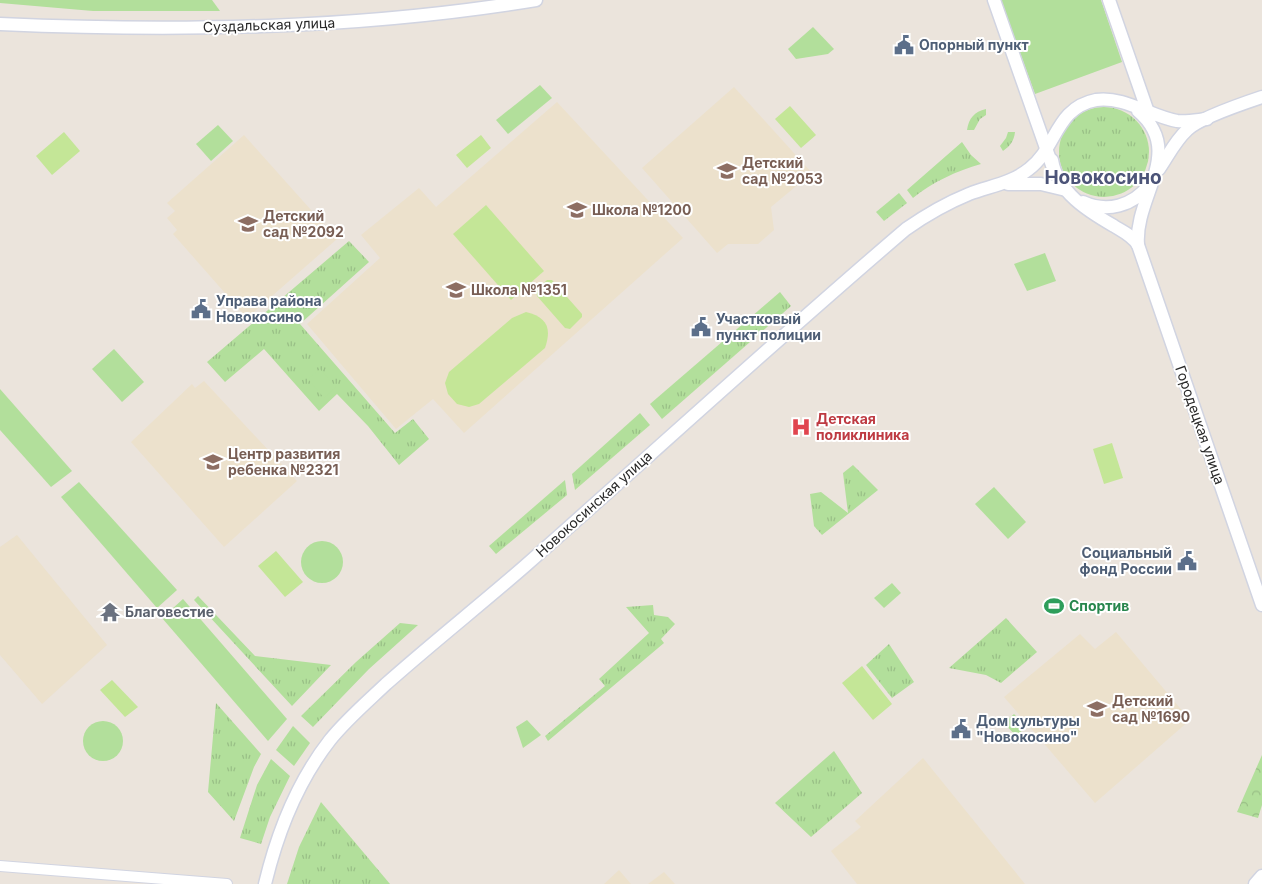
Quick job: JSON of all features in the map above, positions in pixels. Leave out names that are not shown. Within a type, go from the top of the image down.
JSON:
[{"type":"street","name":"Суздальская улица","points":[[0,24],[97,28],[232,28],[385,19],[536,0]]},
{"type":"street","points":[[994,0],[1053,168],[1061,185],[1096,216],[1133,238],[1138,245]]},
{"type":"street","points":[[1109,0],[1159,148],[1155,176],[1138,228],[1138,245]]},
{"type":"street","points":[[993,186],[1011,183],[1053,186],[1090,205],[1099,207],[1120,206],[1137,197],[1149,186],[1182,135],[1189,128],[1262,97]]},
{"type":"street","points":[[993,186],[1015,178],[1030,169],[1042,156],[1058,127],[1070,113],[1087,103],[1108,100],[1176,120],[1187,122],[1207,119]]},
{"type":"street","points":[[1128,105],[1144,116],[1154,130]]},
{"type":"street","points":[[1053,168],[1051,158],[1052,143],[1058,127]]},
{"type":"street","name":"Новокосинская улица","points":[[265,884],[284,827],[308,774],[332,738],[370,700],[407,666],[502,587],[906,229],[923,216],[946,204],[970,193],[993,186]]},
{"type":"street","name":"Городецкая улица","points":[[1138,245],[1262,605]]},
{"type":"street","points":[[0,866],[227,884]]},
{"type":"street","points":[[1256,884],[1262,876]]},
{"type":"street","points":[[1256,884],[1262,881]]},
{"type":"shaded area","name":"Детский сад №2053","points":[[734,87],[812,173],[771,207],[774,230],[758,244],[728,244],[717,253],[642,168]]},
{"type":"shaded area","name":"Школа №1351","points":[[557,102],[683,238],[464,433],[433,399],[396,429],[307,324],[380,258],[361,235],[419,188],[436,207]]},
{"type":"shaded area","name":"Детский сад №2092","points":[[244,135],[337,239],[247,318],[173,234],[177,230],[167,218],[175,211],[167,203]]},
{"type":"shaded area","name":"Центр развития ребенка №2321","points":[[204,381],[297,481],[224,547],[131,442],[192,384],[195,388]]},
{"type":"shaded area","points":[[17,535],[107,645],[42,704],[0,655],[0,547]]},
{"type":"shaded area","name":"Детский сад №1690","points":[[1116,632],[1190,720],[1095,803],[1004,697],[1080,634],[1095,649]]},
{"type":"shaded area","points":[[923,758],[1025,884],[857,884],[831,851],[861,827],[855,821]]},
{"type":"shaded area","points":[[619,870],[631,884],[604,884]]},
{"type":"shaded area","points":[[664,872],[675,884],[648,884]]},
{"type":"green space","points":[[0,0],[212,0],[220,11],[93,11],[0,3]]},
{"type":"green space","points":[[1001,0],[1101,0],[1122,62],[1035,94]]},
{"type":"green space","points":[[813,27],[834,49],[828,54],[796,59],[788,49]]},
{"type":"green space","points":[[540,85],[552,98],[508,134],[496,120]]},
{"type":"green space","points":[[790,106],[816,135],[801,148],[775,119]]},
{"type":"green space","points":[[1104,107],[1121,111],[1136,120],[1145,135],[1149,152],[1145,169],[1136,184],[1121,193],[1104,197],[1087,193],[1072,184],[1063,169],[1059,152],[1063,135],[1072,120],[1087,111]]},
{"type":"green space","points":[[986,109],[986,115],[980,119],[974,130],[967,130],[973,116]]},
{"type":"green space","points":[[218,125],[233,141],[211,161],[196,144]]},
{"type":"green space","points":[[64,132],[80,151],[52,175],[36,156]]},
{"type":"green space","points":[[1008,132],[1015,132],[1011,143],[1003,151],[1000,146]]},
{"type":"green space","points":[[481,135],[491,148],[467,168],[456,155]]},
{"type":"green space","points":[[962,142],[971,155],[981,164],[945,178],[913,198],[907,190]]},
{"type":"green space","points":[[899,193],[907,203],[884,221],[876,212]]},
{"type":"green space","points":[[486,205],[544,271],[511,300],[453,234]]},
{"type":"green space","points":[[349,241],[369,262],[300,324],[395,433],[413,419],[429,439],[399,465],[368,426],[337,394],[319,411],[264,349],[225,382],[207,362]]},
{"type":"green space","points":[[1045,253],[1056,281],[1027,291],[1014,264]]},
{"type":"green space","points":[[547,280],[552,280],[582,314],[582,317],[570,329],[565,328],[537,296],[536,290]]},
{"type":"green space","points":[[780,292],[791,306],[662,419],[650,404]]},
{"type":"green space","points":[[526,312],[539,317],[546,324],[548,335],[545,348],[479,404],[469,407],[457,404],[448,394],[445,383],[449,372],[512,318]]},
{"type":"green space","points":[[114,349],[144,382],[122,402],[92,369]]},
{"type":"green space","points":[[320,369],[336,387],[324,398],[308,379]]},
{"type":"green space","points":[[0,389],[72,471],[51,487],[0,430]]},
{"type":"green space","points":[[640,413],[650,425],[575,490],[572,474]]},
{"type":"green space","points":[[1112,443],[1123,478],[1104,484],[1093,449]]},
{"type":"green space","points":[[853,465],[878,490],[822,535],[814,526],[810,494],[821,492],[848,513],[843,473]]},
{"type":"green space","points":[[565,480],[567,495],[496,554],[489,546]]},
{"type":"green space","points":[[79,482],[177,590],[157,608],[61,497]]},
{"type":"green space","points":[[994,487],[1026,522],[1008,539],[975,504]]},
{"type":"green space","points":[[322,541],[337,547],[343,562],[337,577],[322,583],[307,577],[301,562],[307,547]]},
{"type":"green space","points":[[276,551],[303,582],[285,597],[258,566]]},
{"type":"green space","points":[[892,583],[901,593],[884,608],[874,598]]},
{"type":"green space","points":[[198,596],[255,656],[331,665],[292,706],[194,600]]},
{"type":"green space","points":[[183,599],[287,719],[268,741],[162,618]]},
{"type":"green space","points":[[653,605],[654,615],[668,617],[675,624],[661,639],[664,643],[548,741],[545,736],[605,686],[599,679],[649,633],[626,607]]},
{"type":"green space","points":[[1006,618],[1037,652],[1001,683],[986,675],[949,668]]},
{"type":"green space","points":[[400,623],[418,625],[369,669],[313,727],[301,716],[356,662]]},
{"type":"green space","points":[[889,644],[914,682],[892,698],[866,665]]},
{"type":"green space","points":[[862,666],[892,704],[873,720],[842,683]]},
{"type":"green space","points":[[112,680],[138,707],[125,717],[100,690]]},
{"type":"green space","points":[[216,703],[261,754],[254,767],[234,821],[208,792]]},
{"type":"green space","points":[[1014,714],[1026,727],[1016,736],[1004,723]]},
{"type":"green space","points":[[527,720],[541,735],[523,748],[516,727]]},
{"type":"green space","points":[[107,721],[114,724],[120,730],[123,741],[122,749],[114,758],[107,761],[99,761],[92,758],[84,749],[83,737],[86,730],[95,722]]},
{"type":"green space","points":[[293,726],[310,743],[294,766],[276,750]]},
{"type":"green space","points":[[834,751],[862,793],[811,837],[775,803]]},
{"type":"green space","points":[[1262,755],[1262,805],[1258,818],[1237,812]]},
{"type":"green space","points":[[271,759],[290,776],[270,817],[261,844],[240,838],[257,785]]},
{"type":"green space","points":[[321,802],[390,884],[287,884],[299,847]]},
{"type":"place","name":"Опорный пункт","points":[[904,45]]},
{"type":"place","name":"Детский сад №2053","points":[[727,171]]},
{"type":"place","name":"Школа №1200","points":[[577,210]]},
{"type":"place","name":"Детский сад №2092","points":[[248,224]]},
{"type":"place","name":"Школа №1351","points":[[456,290]]},
{"type":"place","name":"Управа района Новокосино","points":[[201,309]]},
{"type":"place","name":"Участковый пункт полиции","points":[[701,327]]},
{"type":"place","name":"Детская поликлиника","points":[[801,427]]},
{"type":"place","name":"Центр развития ребенка №2321","points":[[213,462]]},
{"type":"place","name":"Социальный фонд России","points":[[1187,561]]},
{"type":"place","name":"Спортив","points":[[1054,606]]},
{"type":"place","name":"Благовестие","points":[[110,612]]},
{"type":"place","name":"Детский сад №1690","points":[[1097,709]]},
{"type":"place","name":"Дом культуры \"Новокосино\"","points":[[961,729]]},
{"type":"district","name":"Новокосино","points":[[1103,177]]}]
